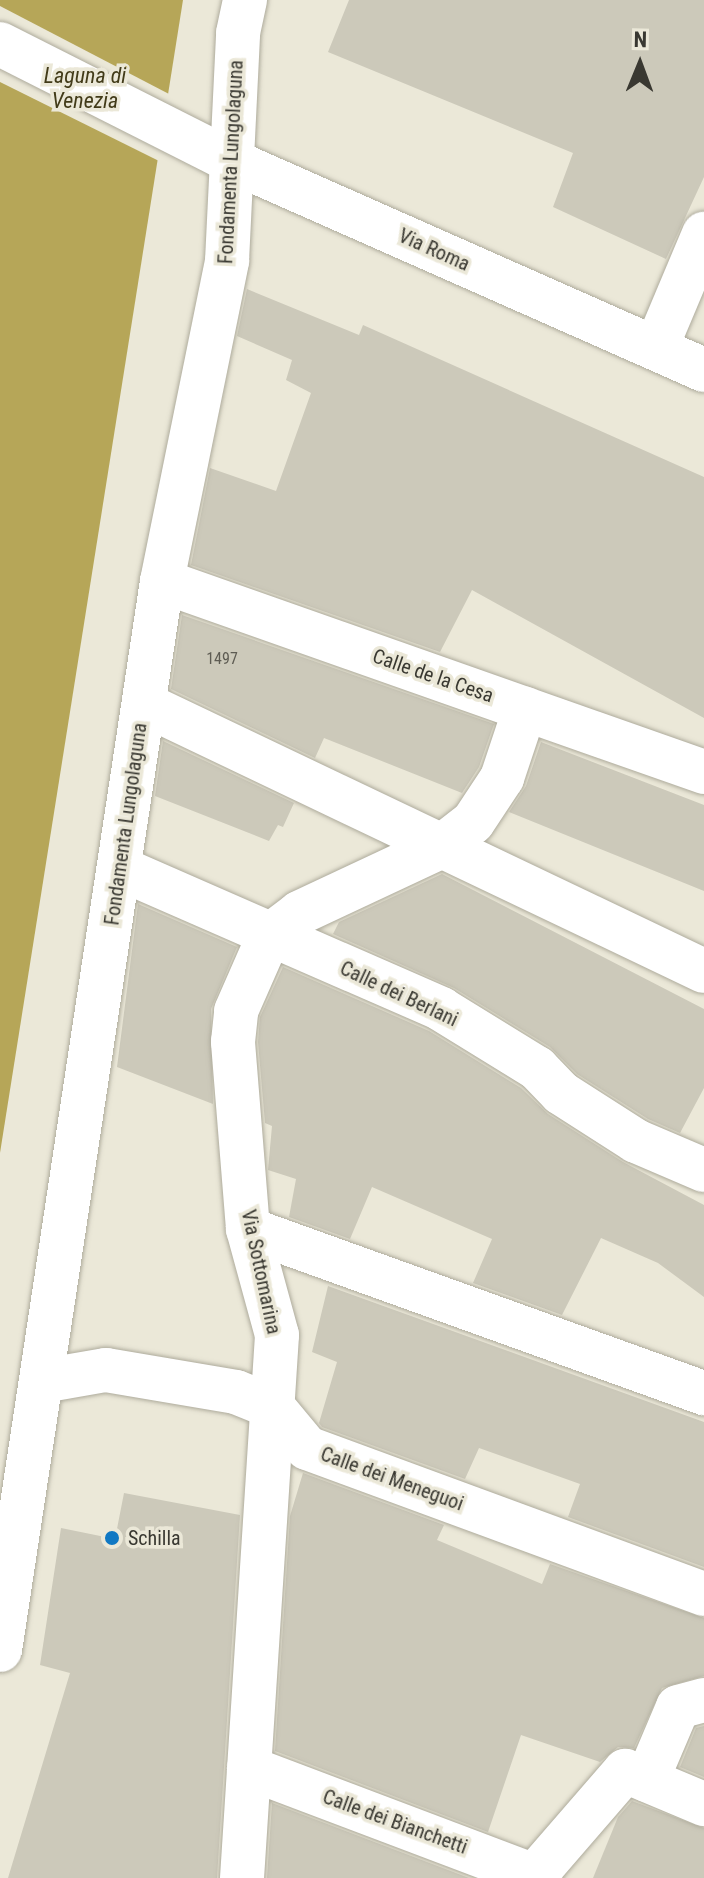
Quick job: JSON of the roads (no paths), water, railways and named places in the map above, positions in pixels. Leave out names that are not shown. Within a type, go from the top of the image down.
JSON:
[{"type":"street","name":"Fondamenta Lungolaguna","points":[[0,1650],[162,581],[227,261],[238,33],[245,0]]},
{"type":"street","name":"Via Roma","points":[[0,44],[234,162],[704,370]]},
{"type":"street","points":[[656,348],[704,234]]},
{"type":"street","name":"Calle de la Cesa","points":[[162,581],[704,772]]},
{"type":"street","points":[[144,704],[704,971]]},
{"type":"street","name":"Via Sottomarina","points":[[242,1878],[277,1335],[248,1229],[233,1042],[236,1011],[269,936],[299,913],[442,846],[473,822],[502,778],[525,709]]},
{"type":"street","name":"Calle dei Berlani","points":[[119,868],[441,1009],[537,1068],[561,1093],[636,1141],[704,1170]]},
{"type":"street","points":[[248,1229],[622,1362],[699,1379]]},
{"type":"street","name":"Calle dei Meneguoi","points":[[42,1381],[106,1370],[236,1392],[273,1407],[307,1448],[704,1594]]},
{"type":"street","points":[[647,1780],[678,1707],[704,1700]]},
{"type":"street","name":"Calle dei Bianchetti","points":[[249,1768],[538,1876]]},
{"type":"street","points":[[538,1876],[625,1771],[704,1804]]},
{"type":"water","name":"Laguna di Venezia","points":[[0,0],[183,0],[0,1153]]},
{"type":"place","name":"Schilla","points":[[112,1538]]}]
